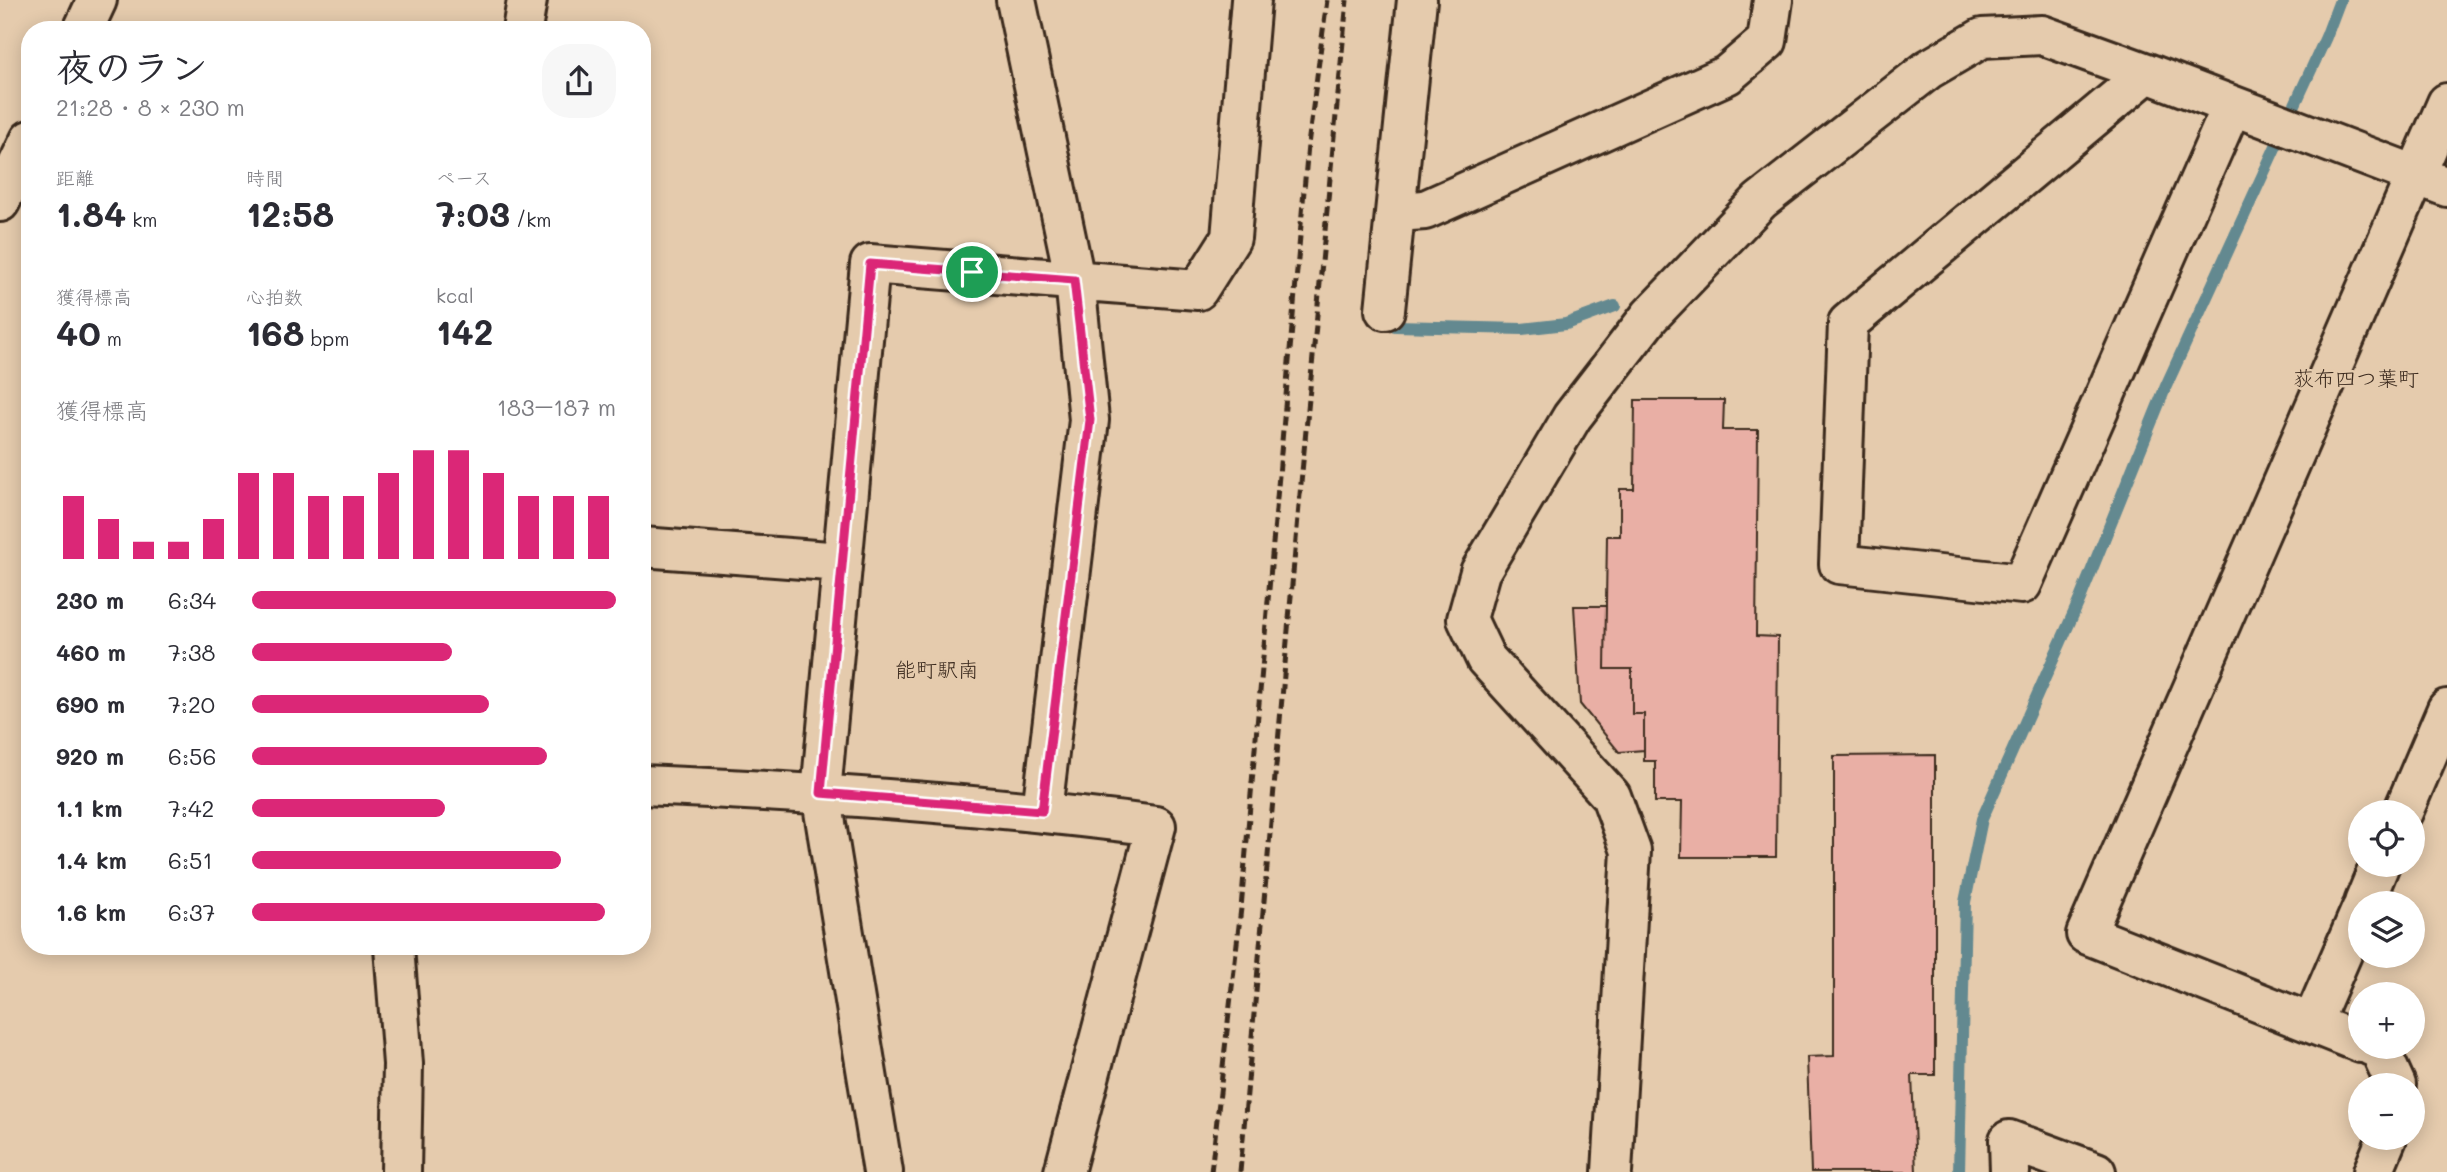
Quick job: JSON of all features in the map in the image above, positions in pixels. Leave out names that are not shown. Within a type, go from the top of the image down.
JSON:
[{"type":"street","points":[[87,21],[97,0]]},
{"type":"street","points":[[524,21],[527,0]]},
{"type":"street","points":[[1016,0],[1074,280],[1090,420],[1042,811]]},
{"type":"street","points":[[883,1172],[821,793],[870,264],[1198,290],[1231,238],[1251,0]]},
{"type":"street","points":[[1385,310],[1417,0]]},
{"type":"street","points":[[1396,212],[1425,210],[1727,75],[1767,41],[1773,0]]},
{"type":"street","points":[[1612,1172],[1631,851],[1611,796],[1486,659],[1466,619],[1480,572],[1564,429],[1650,316],[1760,201],[1929,69],[1982,38],[2042,36],[2431,181]]},
{"type":"street","points":[[2147,73],[1848,323],[1839,564],[2022,584],[2232,106]]},
{"type":"street","points":[[2348,1037],[2086,934],[2431,181],[2447,103]]},
{"type":"street","points":[[0,202],[21,159]]},
{"type":"street","points":[[651,548],[842,562]]},
{"type":"street","points":[[2408,800],[2447,709]]},
{"type":"street","points":[[651,785],[821,793],[1042,811],[1156,826],[1064,1172]]},
{"type":"street","points":[[2312,1024],[2348,940]]},
{"type":"street","points":[[395,955],[403,1064],[401,1172]]},
{"type":"street","points":[[2010,1172],[2009,1140],[2096,1172]]},
{"type":"street","points":[[2373,1172],[2381,1150]]},
{"type":"building","points":[[1635,400],[1724,400],[1723,430],[1758,430],[1756,636],[1778,637],[1776,857],[1681,857],[1682,802],[1655,802],[1655,761],[1644,761],[1644,714],[1632,714],[1632,669],[1605,669],[1607,536],[1620,536],[1620,489],[1634,489]]},
{"type":"building","points":[[1574,606],[1606,606],[1605,669],[1632,669],[1632,714],[1644,714],[1644,750],[1619,752],[1580,704]]},
{"type":"building","points":[[1935,755],[1935,1075],[1912,1075],[1916,1172],[1811,1172],[1807,1057],[1834,1056],[1834,756]]},
{"type":"waterway","points":[[1959,1172],[1965,902],[1982,819],[2080,599],[2166,386],[2326,37],[2340,0]]},
{"type":"waterway","points":[[1395,326],[1522,329],[1566,324],[1615,306]]},
{"type":"railway","points":[[1211,1172],[1241,908],[1308,145],[1327,0]]},
{"type":"railway","points":[[1240,1172],[1347,0]]},
{"type":"district","name":"荻布四つ葉町","points":[[2356,377]]},
{"type":"district","name":"能町駅南","points":[[937,668]]},
{"type":"route","points":[[870,264],[972,272],[1074,280],[1090,420],[1042,811],[821,793],[870,264]]}]
